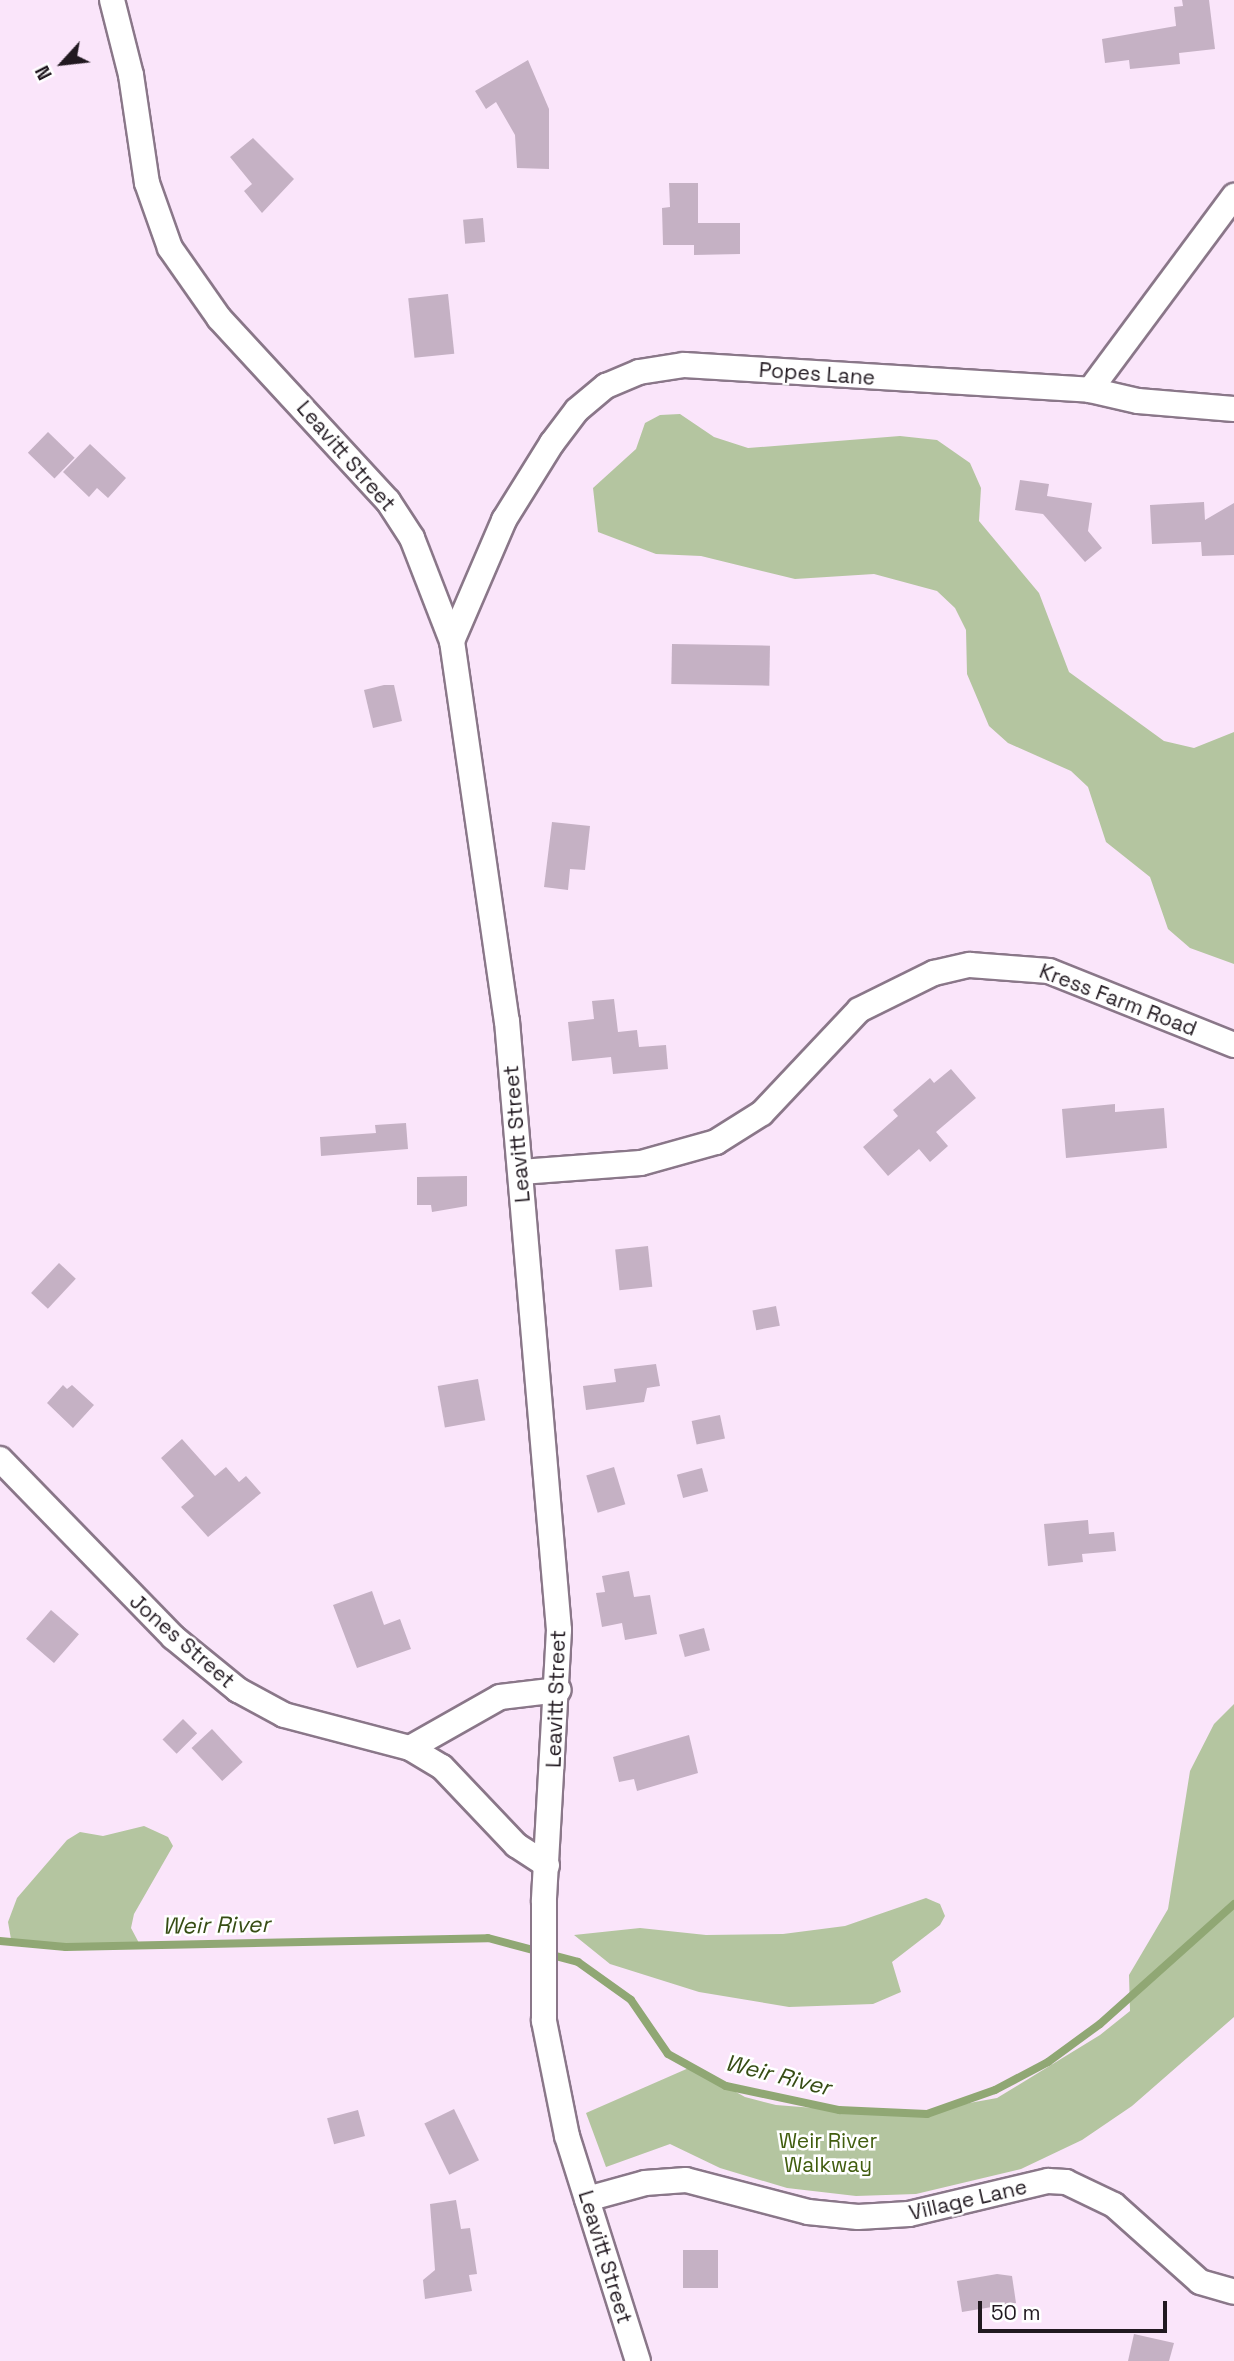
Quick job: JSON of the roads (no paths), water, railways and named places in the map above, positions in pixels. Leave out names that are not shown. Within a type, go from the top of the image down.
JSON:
[{"type":"street","name":"Leavitt Street","points":[[112,0],[131,75],[147,183],[170,248],[219,318],[388,501],[412,538],[452,641],[494,911],[521,1172],[552,1530],[559,1690],[544,1902],[543,2001],[558,2105],[638,2361]]},
{"type":"street","points":[[1234,196],[1090,390],[1138,401],[1234,409]]},
{"type":"street","name":"Popes Lane","points":[[452,641],[504,520],[552,443],[577,410],[606,386],[639,372],[684,365],[1090,390]]},
{"type":"street","name":"Kress Farm Road","points":[[521,1172],[641,1163],[716,1142],[762,1113],[859,1010],[911,982],[970,965],[1049,971],[1234,1045]]},
{"type":"street","name":"Jones Street","points":[[0,1459],[156,1621],[238,1690],[323,1729],[410,1748],[442,1768],[516,1845],[547,1865]]},
{"type":"street","points":[[410,1748],[500,1697],[559,1690]]},
{"type":"street","name":"Village Lane","points":[[587,2199],[645,2183],[685,2180],[808,2213],[858,2217],[931,2211],[1048,2181],[1066,2182],[1114,2205],[1200,2282],[1234,2292]]},
{"type":"waterway","name":"Weir River","points":[[0,1941],[66,1947],[488,1938],[578,1962],[631,2000],[668,2054],[726,2086],[839,2110],[927,2114],[995,2090],[1048,2062],[1100,2024],[1234,1904]]},
{"type":"park label","name":"Weir River Walkway","points":[[828,2153]]}]
